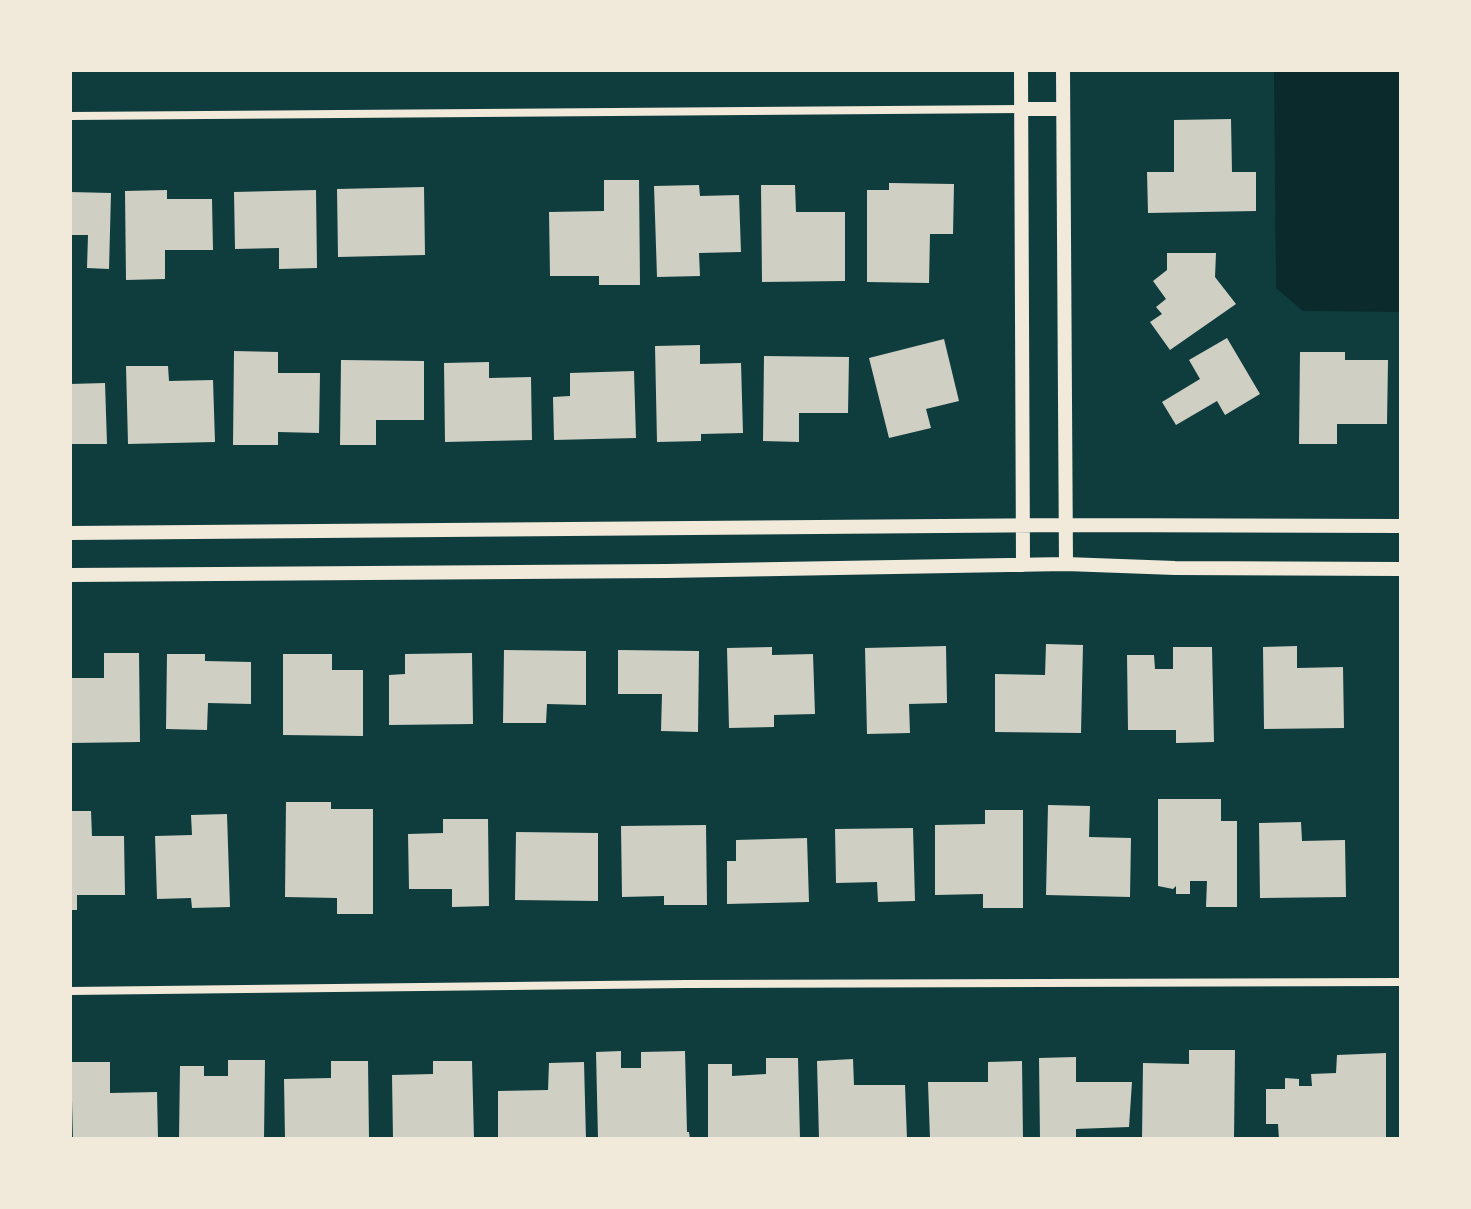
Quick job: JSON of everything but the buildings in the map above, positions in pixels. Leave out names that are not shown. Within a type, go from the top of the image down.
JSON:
[{"type":"street","points":[[1021,70],[1023,565]]},
{"type":"street","points":[[1063,70],[1066,564]]},
{"type":"street","points":[[70,116],[1063,109]]},
{"type":"street","points":[[70,533],[1067,525],[1401,526]]},
{"type":"street","points":[[70,575],[666,571],[1066,564],[1401,569]]},
{"type":"street","points":[[70,991],[686,984],[1401,982]]},
{"type":"water","points":[[1274,70],[1401,70],[1401,312],[1303,311],[1276,288]]}]
